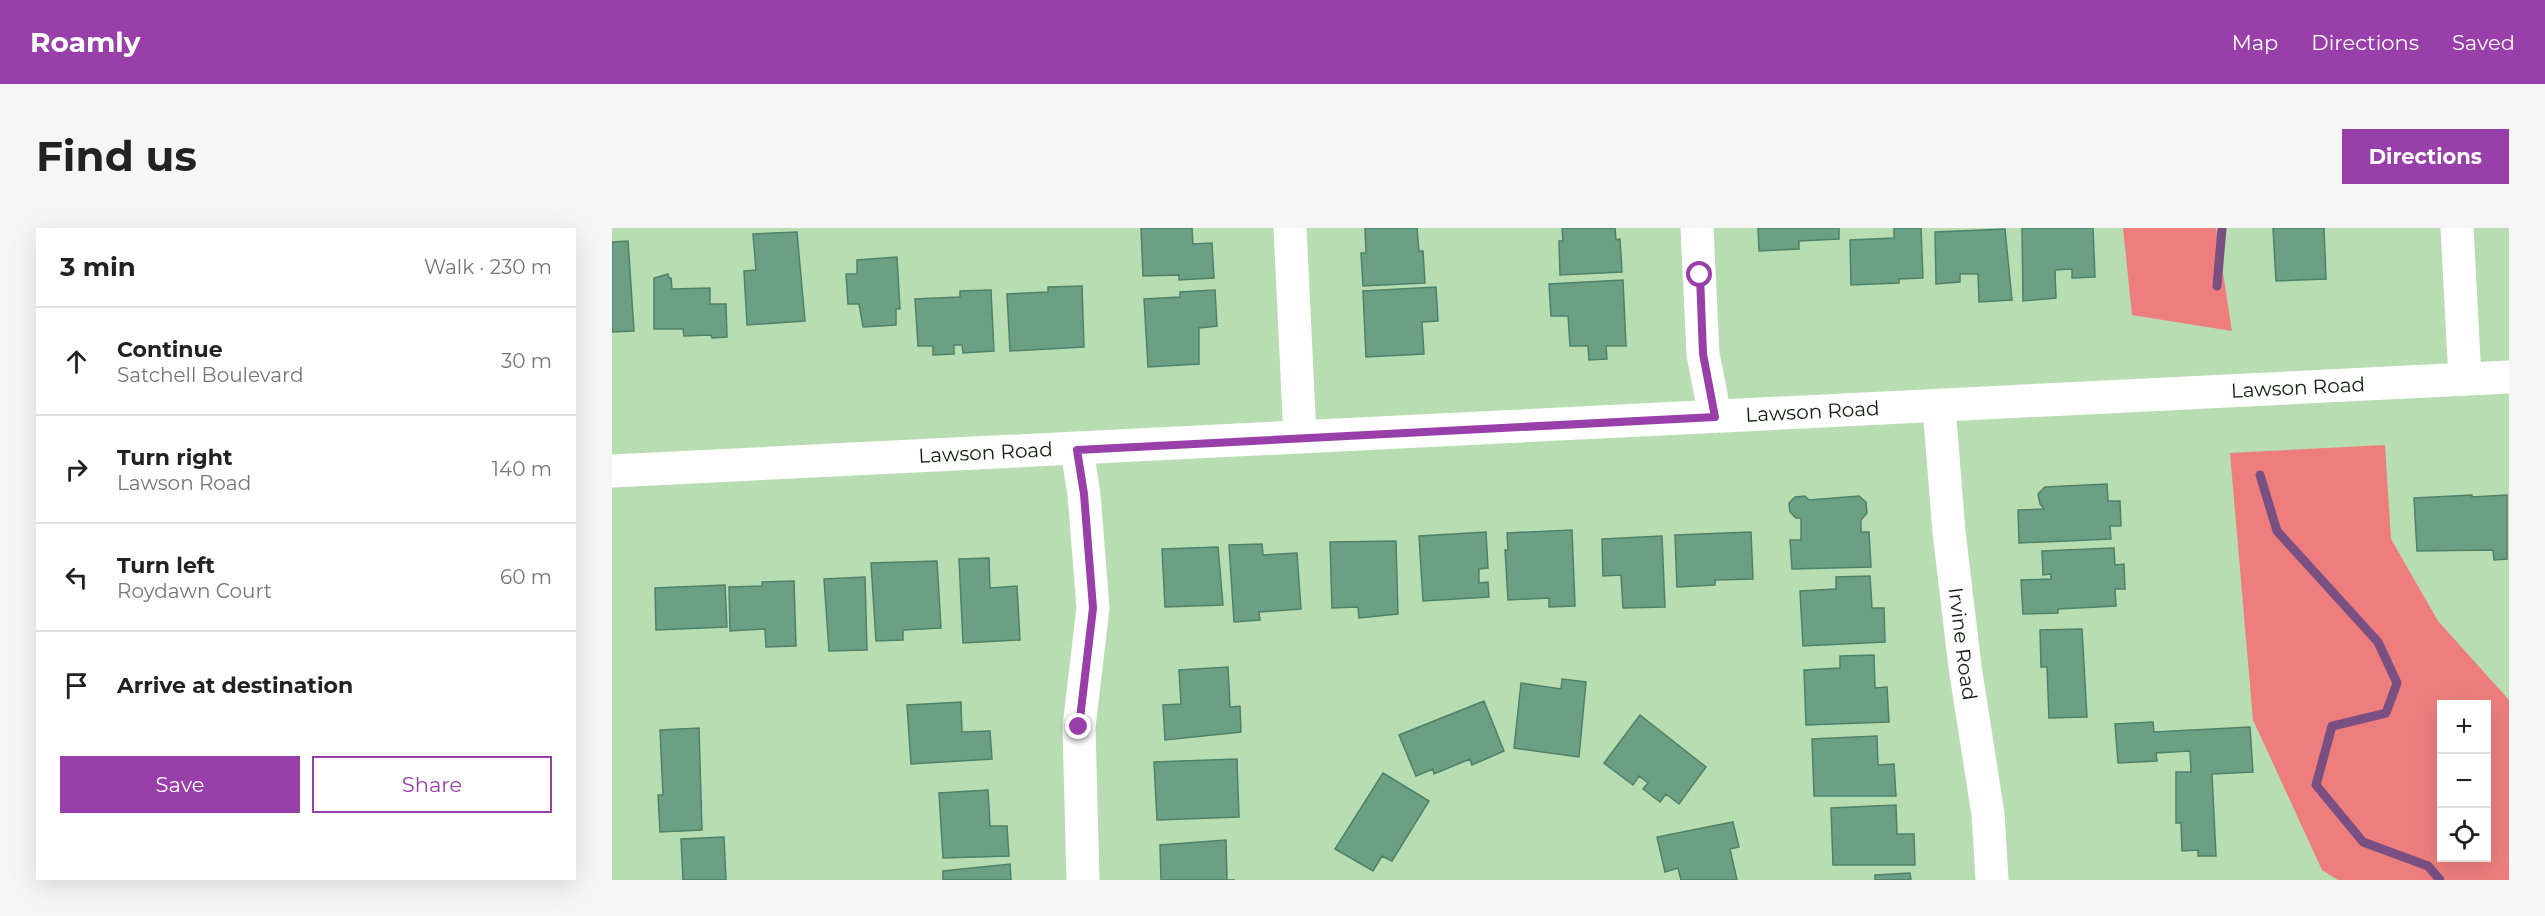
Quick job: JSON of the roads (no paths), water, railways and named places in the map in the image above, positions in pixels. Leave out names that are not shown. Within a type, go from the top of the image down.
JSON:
[{"type":"street","points":[[1290,228],[1299,437]]},
{"type":"street","points":[[1697,228],[1703,354],[1715,417]]},
{"type":"street","points":[[2457,228],[2465,379]]},
{"type":"street","name":"Lawson Road","points":[[612,471],[1077,450],[2509,377]]},
{"type":"street","name":"Irvine Road","points":[[1940,407],[1949,532],[1965,667],[1988,814],[1992,880]]},
{"type":"street","points":[[1077,450],[1084,494],[1093,608],[1079,727],[1083,880]]},
{"type":"waterway","points":[[2217,286],[2222,228]]},
{"type":"waterway","points":[[2260,475],[2277,531],[2378,642],[2397,683],[2386,713],[2332,726],[2316,785],[2363,842],[2428,866],[2440,880]]}]
